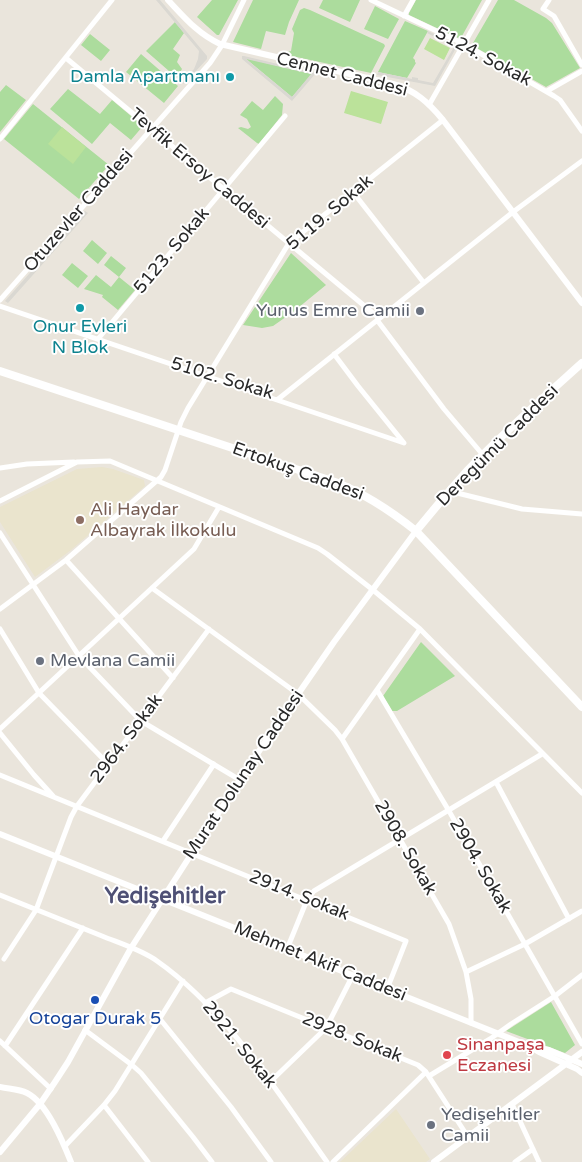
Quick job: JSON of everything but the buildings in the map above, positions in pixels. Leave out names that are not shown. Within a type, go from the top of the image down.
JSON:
[{"type":"main road","name":"Deregümü Caddesi","points":[[416,531],[483,455],[582,363]]},
{"type":"main road","name":"Ertokuş Caddesi","points":[[0,371],[348,487],[382,506],[416,531],[582,707]]},
{"type":"street","points":[[0,138],[112,0]]},
{"type":"street","name":"Cennet Caddesi","points":[[168,0],[196,30],[212,41],[222,45],[393,84],[414,92],[430,105],[443,120],[582,303]]},
{"type":"street","name":"Otuzevler Caddesi","points":[[0,299],[210,62],[222,45],[244,0]]},
{"type":"street","name":"5124. Sokak","points":[[371,0],[464,44],[547,91],[560,100],[582,131]]},
{"type":"street","points":[[404,16],[412,0]]},
{"type":"street","points":[[430,105],[489,0]]},
{"type":"street","points":[[549,0],[543,9],[554,16],[582,65]]},
{"type":"street","name":"Tevfik Ersoy Caddesi","points":[[66,58],[378,319],[444,409],[483,455]]},
{"type":"street","points":[[547,91],[582,72]]},
{"type":"street","name":"5123. Sokak","points":[[98,339],[285,116]]},
{"type":"street","name":"5119. Sokak","points":[[158,481],[166,470],[178,429],[188,408],[289,243],[443,120]]},
{"type":"street","name":"5102. Sokak","points":[[0,306],[277,400],[513,212],[582,161]]},
{"type":"street","points":[[353,192],[424,283]]},
{"type":"street","points":[[277,400],[404,443],[334,354]]},
{"type":"street","points":[[0,468],[27,464],[110,461],[318,548],[420,629],[582,793]]},
{"type":"street","points":[[0,501],[77,462]]},
{"type":"street","points":[[0,609],[66,560],[158,481]]},
{"type":"street","points":[[450,491],[516,508],[582,514]]},
{"type":"street","points":[[54,797],[22,761],[0,731],[194,549],[219,506]]},
{"type":"street","name":"Murat Dolunay Caddesi","points":[[0,1152],[51,1089],[131,948],[240,780],[334,642],[416,531]]},
{"type":"street","points":[[0,533],[79,656],[141,721],[240,780]]},
{"type":"street","points":[[66,560],[173,678]]},
{"type":"street","name":"2908. Sokak","points":[[152,588],[298,694],[335,730],[449,924],[466,972],[471,1023]]},
{"type":"street","points":[[0,629],[39,693],[108,764]]},
{"type":"street","name":"2964. Sokak","points":[[4,959],[36,910],[76,806],[209,629]]},
{"type":"street","points":[[342,740],[420,629]]},
{"type":"street","name":"2904. Sokak","points":[[377,690],[449,810],[582,1044]]},
{"type":"street","points":[[287,949],[307,900],[318,889],[542,754]]},
{"type":"street","points":[[163,841],[214,764]]},
{"type":"street","name":"2914. Sokak","points":[[0,775],[406,940],[388,989]]},
{"type":"street","points":[[496,782],[569,919]]},
{"type":"street","name":"Mehmet Akif Caddesi","points":[[0,834],[530,1046],[539,1052],[569,1062],[582,1064]]},
{"type":"street","name":"2921. Sokak","points":[[0,895],[156,959],[205,1003],[239,1040],[327,1162]]},
{"type":"street","points":[[466,972],[525,944],[582,911]]},
{"type":"street","points":[[5,1046],[83,928]]},
{"type":"street","points":[[270,1082],[326,1028],[353,975]]},
{"type":"street","points":[[333,1162],[427,1074],[481,1045],[582,975]]},
{"type":"street","points":[[65,1146],[116,1091],[183,982]]},
{"type":"street","name":"2928. Sokak","points":[[205,1003],[232,989],[418,1065],[427,1074],[468,1137]]},
{"type":"street","points":[[160,1019],[231,1106],[271,1162]]},
{"type":"street","points":[[85,1030],[132,1065],[154,1088],[212,1162]]},
{"type":"street","points":[[0,1041],[51,1089]]},
{"type":"street","points":[[434,1162],[582,1052]]},
{"type":"street","points":[[569,1062],[582,1057]]},
{"type":"street","name":"Mehmet Akif Caddesi","points":[[569,1062],[582,1073]]},
{"type":"street","points":[[0,1087],[28,1094],[40,1104],[55,1125],[71,1162]]},
{"type":"street","points":[[512,1104],[539,1162]]},
{"type":"street","points":[[104,1105],[148,1162]]},
{"type":"street","points":[[515,1162],[533,1149]]},
{"type":"shaded area","points":[[156,0],[160,0],[207,56],[207,59],[184,84],[182,82],[194,69],[199,51]]},
{"type":"shaded area","points":[[428,31],[455,44],[456,48],[435,86],[377,75],[378,72],[412,79],[412,77],[418,78],[418,80],[433,83],[454,47],[427,33]]},
{"type":"shaded area","points":[[242,56],[244,56],[316,73],[292,101],[242,59]],"holes":[[[246,59],[311,74],[292,97]]]},
{"type":"shaded area","points":[[85,211],[88,213],[8,303],[5,301]]},
{"type":"shaded area","points":[[102,467],[144,480],[145,486],[71,550],[35,577],[0,522],[0,507],[77,469]]},
{"type":"shaded area","points":[[396,1109],[430,1159],[426,1162],[340,1162]]},
{"type":"green space","points":[[212,0],[238,0],[219,35],[197,17]]},
{"type":"green space","points":[[253,0],[299,0],[285,35],[266,31],[261,49],[233,42]]},
{"type":"green space","points":[[323,0],[360,0],[350,22],[319,8]]},
{"type":"green space","points":[[416,0],[482,0],[462,36],[458,38],[409,15]]},
{"type":"green space","points":[[498,0],[514,0],[546,18],[552,23],[580,68],[546,87],[473,46]]},
{"type":"green space","points":[[375,6],[399,19],[388,39],[364,29]]},
{"type":"green space","points":[[304,8],[384,44],[385,46],[371,73],[287,55],[287,52],[291,51],[294,33],[292,29],[300,10]]},
{"type":"green space","points":[[405,21],[428,31],[413,58],[416,63],[407,78],[378,72]]},
{"type":"green space","points":[[175,22],[184,33],[173,49],[180,55],[177,62],[182,69],[177,78],[146,51]]},
{"type":"green space","points":[[90,34],[110,50],[101,61],[81,45]]},
{"type":"green space","points":[[430,38],[450,48],[444,60],[424,49]]},
{"type":"green space","points":[[141,54],[178,86],[164,103],[126,72]]},
{"type":"green space","points":[[245,58],[312,74],[292,97]]},
{"type":"green space","points":[[6,85],[26,100],[0,132],[0,92]]},
{"type":"green space","points":[[68,89],[100,114],[112,100],[143,126],[131,140],[110,123],[92,144],[50,109]]},
{"type":"green space","points":[[351,91],[388,102],[381,124],[344,113]]},
{"type":"green space","points":[[275,96],[283,104],[282,115],[259,144],[238,128],[248,129],[251,127],[247,119],[240,115],[252,101],[263,110]]},
{"type":"green space","points":[[33,104],[109,165],[79,199],[4,139]]},
{"type":"green space","points":[[62,127],[86,147],[73,164],[48,144]]},
{"type":"green space","points":[[92,240],[107,253],[98,264],[83,251]]},
{"type":"green space","points":[[291,253],[326,285],[273,326],[262,328],[243,325]]},
{"type":"green space","points":[[111,256],[126,268],[119,277],[104,265]]},
{"type":"green space","points":[[72,263],[88,276],[78,288],[62,275]]},
{"type":"green space","points":[[96,275],[111,287],[119,277],[135,290],[118,310],[102,297],[103,295],[84,289]]},
{"type":"green space","points":[[421,642],[455,676],[397,711],[392,711],[383,696]]},
{"type":"green space","points":[[551,1002],[575,1045],[565,1053],[506,1031]]},
{"type":"place","name":"Damla Apartmanı","points":[[230,77]]},
{"type":"place","name":"Onur Evleri N Blok","points":[[80,308]]},
{"type":"place","name":"Yunus Emre Camii","points":[[420,311]]},
{"type":"place","name":"Ali Haydar Albayrak İlkokulu","points":[[80,520]]},
{"type":"place","name":"Mevlana Camii","points":[[40,661]]},
{"type":"place","name":"Otogar Durak 5","points":[[95,1000]]},
{"type":"place","name":"Sinanpaşa Eczanesi","points":[[447,1055]]},
{"type":"place","name":"Yedişehitler Camii","points":[[431,1125]]},
{"type":"district","name":"Yedişehitler","points":[[165,897]]}]
